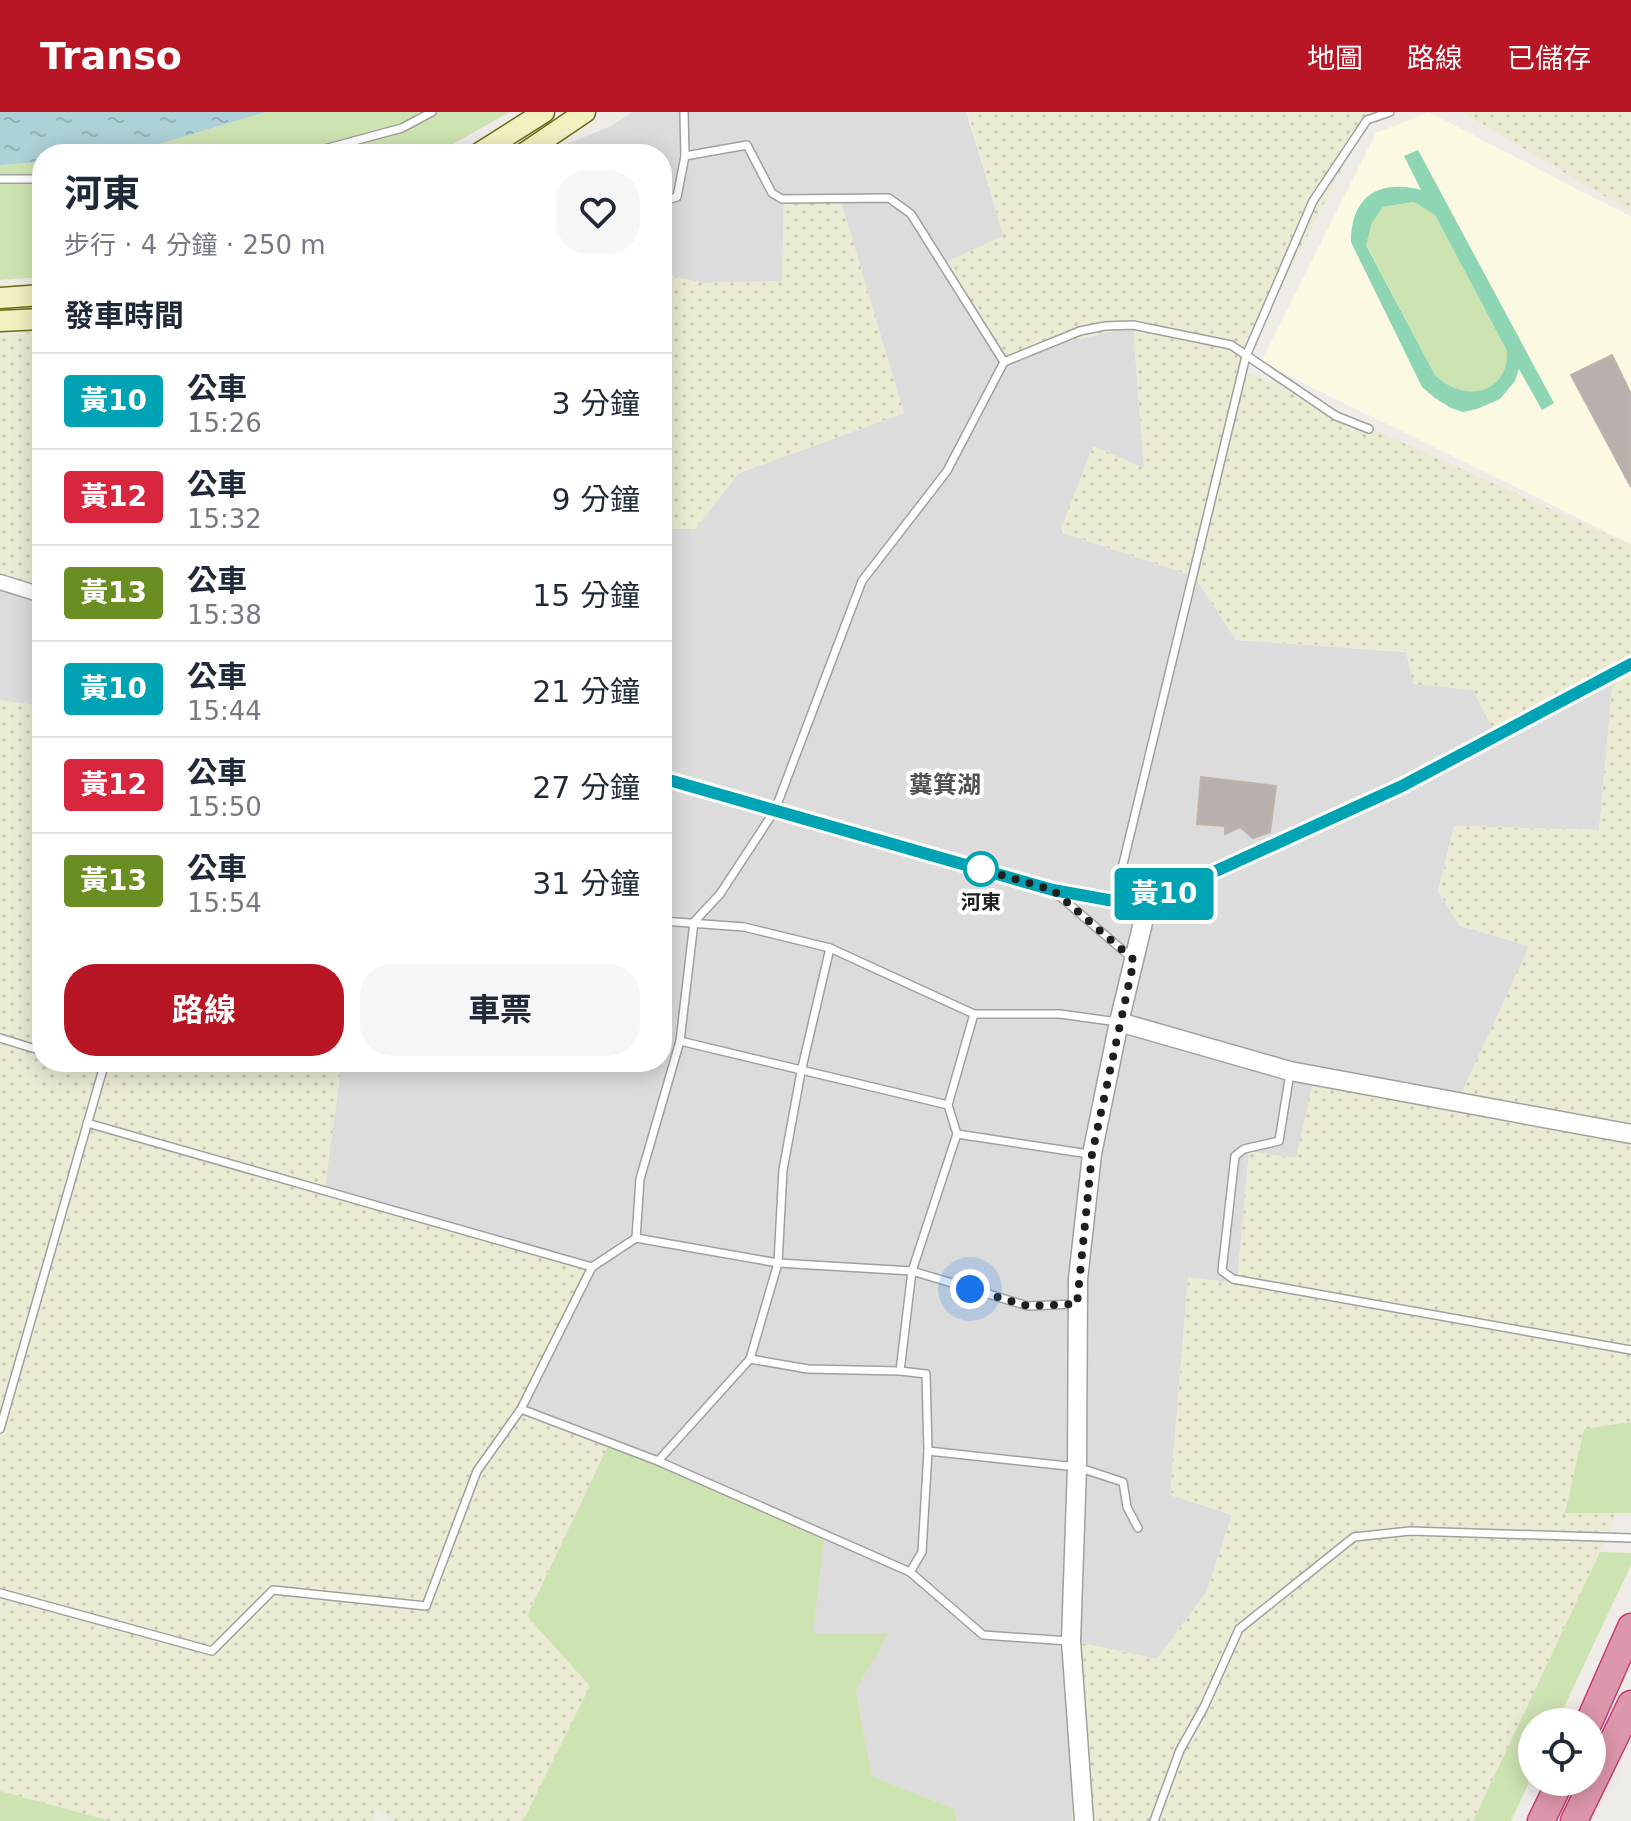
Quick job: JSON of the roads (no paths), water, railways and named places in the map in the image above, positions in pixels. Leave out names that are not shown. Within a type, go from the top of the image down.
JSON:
[{"type":"highway","points":[[1595,1708],[1631,1627]]},
{"type":"highway","points":[[1574,1821],[1631,1704]]},
{"type":"highway","points":[[1541,1821],[1553,1796]]},
{"type":"main road","points":[[494,144],[544,112]]},
{"type":"main road","points":[[538,144],[585,112]]},
{"type":"main road","points":[[0,298],[32,296]]},
{"type":"main road","points":[[0,321],[32,319]]},
{"type":"street","points":[[0,582],[32,592]]},
{"type":"street","points":[[672,781],[1053,890],[1114,901],[1148,902],[1402,786],[1631,664]]},
{"type":"street","points":[[1084,1821],[1071,1641],[1077,1467],[1077,1304],[1092,1154],[1148,902]]},
{"type":"street","points":[[1119,1022],[1290,1071],[1631,1134]]},
{"type":"lane","points":[[343,144],[402,128],[432,112]]},
{"type":"lane","points":[[672,198],[677,197],[685,156],[684,112]]},
{"type":"lane","points":[[1114,901],[1246,356],[1313,201],[1367,120],[1390,112]]},
{"type":"lane","points":[[685,156],[747,145],[772,193],[782,199],[889,198],[911,214],[1004,362]]},
{"type":"lane","points":[[0,179],[32,179]]},
{"type":"lane","points":[[672,1069],[680,1041],[694,922],[720,894],[775,810],[862,581],[947,471],[1004,362],[1080,331],[1121,325],[1231,345],[1336,416],[1369,429]]},
{"type":"lane","points":[[1053,890],[1134,960]]},
{"type":"lane","points":[[672,921],[744,927],[830,948],[974,1014],[1060,1014],[1119,1022]]},
{"type":"lane","points":[[658,1461],[750,1359],[778,1263],[783,1170],[801,1072],[830,948]]},
{"type":"lane","points":[[900,1371],[912,1271],[957,1134],[948,1105],[974,1014]]},
{"type":"lane","points":[[0,1038],[32,1048]]},
{"type":"lane","points":[[680,1041],[948,1105]]},
{"type":"lane","points":[[1290,1071],[1279,1141],[1244,1149],[1235,1156],[1222,1271],[1233,1279],[1631,1350]]},
{"type":"lane","points":[[0,1429],[102,1072]]},
{"type":"lane","points":[[636,1238],[640,1179],[671,1072]]},
{"type":"lane","points":[[87,1123],[592,1267]]},
{"type":"lane","points":[[957,1134],[1092,1154]]},
{"type":"lane","points":[[0,1593],[212,1651],[273,1590],[426,1606],[477,1471],[521,1409],[592,1267],[636,1238],[778,1263],[912,1271],[1028,1306],[1077,1304]]},
{"type":"lane","points":[[750,1359],[808,1369],[926,1374],[928,1451],[922,1552],[910,1572]]},
{"type":"lane","points":[[521,1409],[658,1461],[910,1572],[983,1635],[1071,1641]]},
{"type":"lane","points":[[928,1451],[1077,1467],[1123,1482],[1127,1507],[1138,1528]]},
{"type":"lane","points":[[1154,1821],[1180,1750],[1204,1707],[1239,1629],[1354,1537],[1410,1531],[1631,1538]]},
{"type":"water","points":[[0,112],[266,112],[159,144],[32,144],[32,163],[0,165]]},
{"type":"place","name":"河東","points":[[981,869]]},
{"type":"district","name":"糞箕湖","points":[[945,785]]}]
